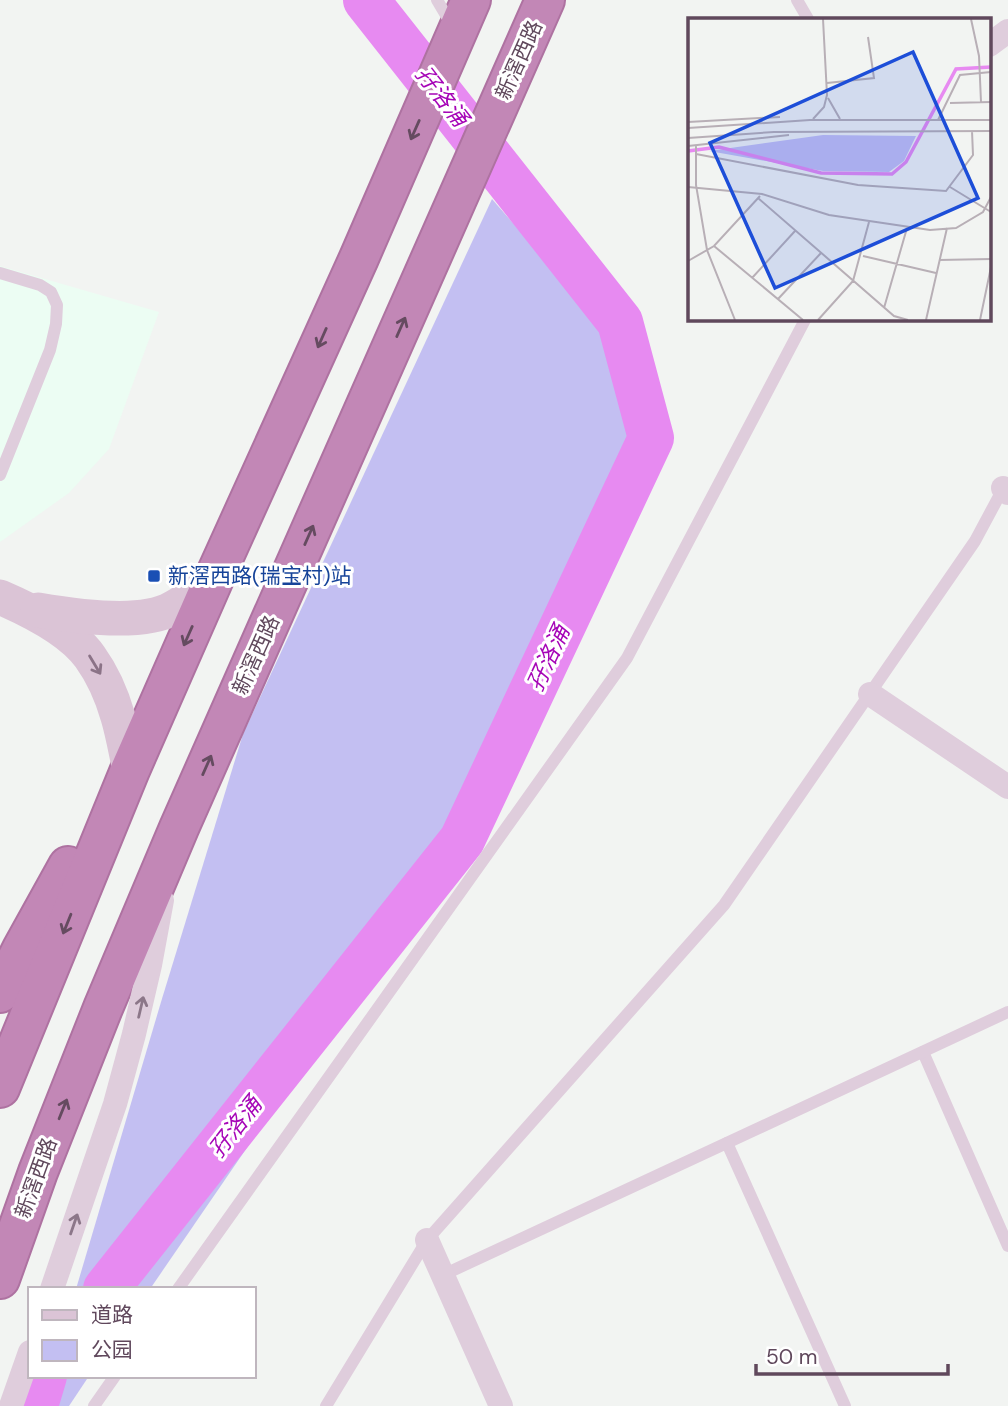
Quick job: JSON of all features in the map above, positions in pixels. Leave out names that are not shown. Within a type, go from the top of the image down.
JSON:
[{"type":"highway","name":"新滘西路","points":[[0,1279],[38,1172],[103,1008],[179,828],[545,0]]},
{"type":"highway","points":[[0,1087],[130,770],[464,17]]},
{"type":"highway","points":[[0,993],[66,870],[130,770]]},
{"type":"street","points":[[990,44],[1008,31]]},
{"type":"street","points":[[12,602],[81,617],[148,617],[172,610],[216,573]]},
{"type":"street","points":[[12,602],[65,632],[89,656],[107,686],[118,718],[130,770]]},
{"type":"street","points":[[870,694],[1008,787]]},
{"type":"street","points":[[53,1287],[115,1104],[131,1046],[179,828]]},
{"type":"street","points":[[427,1240],[501,1406]]},
{"type":"street","points":[[11,1406],[28,1358]]},
{"type":"lane","points":[[437,0],[464,17]]},
{"type":"lane","points":[[797,0],[807,18]]},
{"type":"lane","points":[[0,273],[40,285],[51,292],[57,305],[50,350],[0,475]]},
{"type":"lane","points":[[179,1287],[627,658],[805,320]]},
{"type":"lane","points":[[326,1406],[427,1240],[724,905],[975,541],[1006,486]]},
{"type":"lane","points":[[443,1275],[1008,1012]]},
{"type":"lane","points":[[923,1052],[1008,1247]]},
{"type":"lane","points":[[727,1143],[845,1406]]},
{"type":"lane","points":[[94,1406],[114,1378]]},
{"type":"shaded area","points":[[0,266],[159,312],[109,449],[69,493],[0,542]]},
{"type":"green space","points":[[492,199],[608,332],[631,444],[454,823],[290,1085],[151,1287],[77,1287],[243,734]]},
{"type":"green space","points":[[59,1378],[88,1378],[69,1406],[54,1406]]},
{"type":"waterway","name":"孖洛涌","points":[[108,1287],[462,840],[651,438],[620,322],[366,0]]},
{"type":"waterway","name":"孖洛涌","points":[[35,1406],[43,1378]]},
{"type":"place","name":"新滘西路(瑞宝村)站","points":[[154,576]]}]
